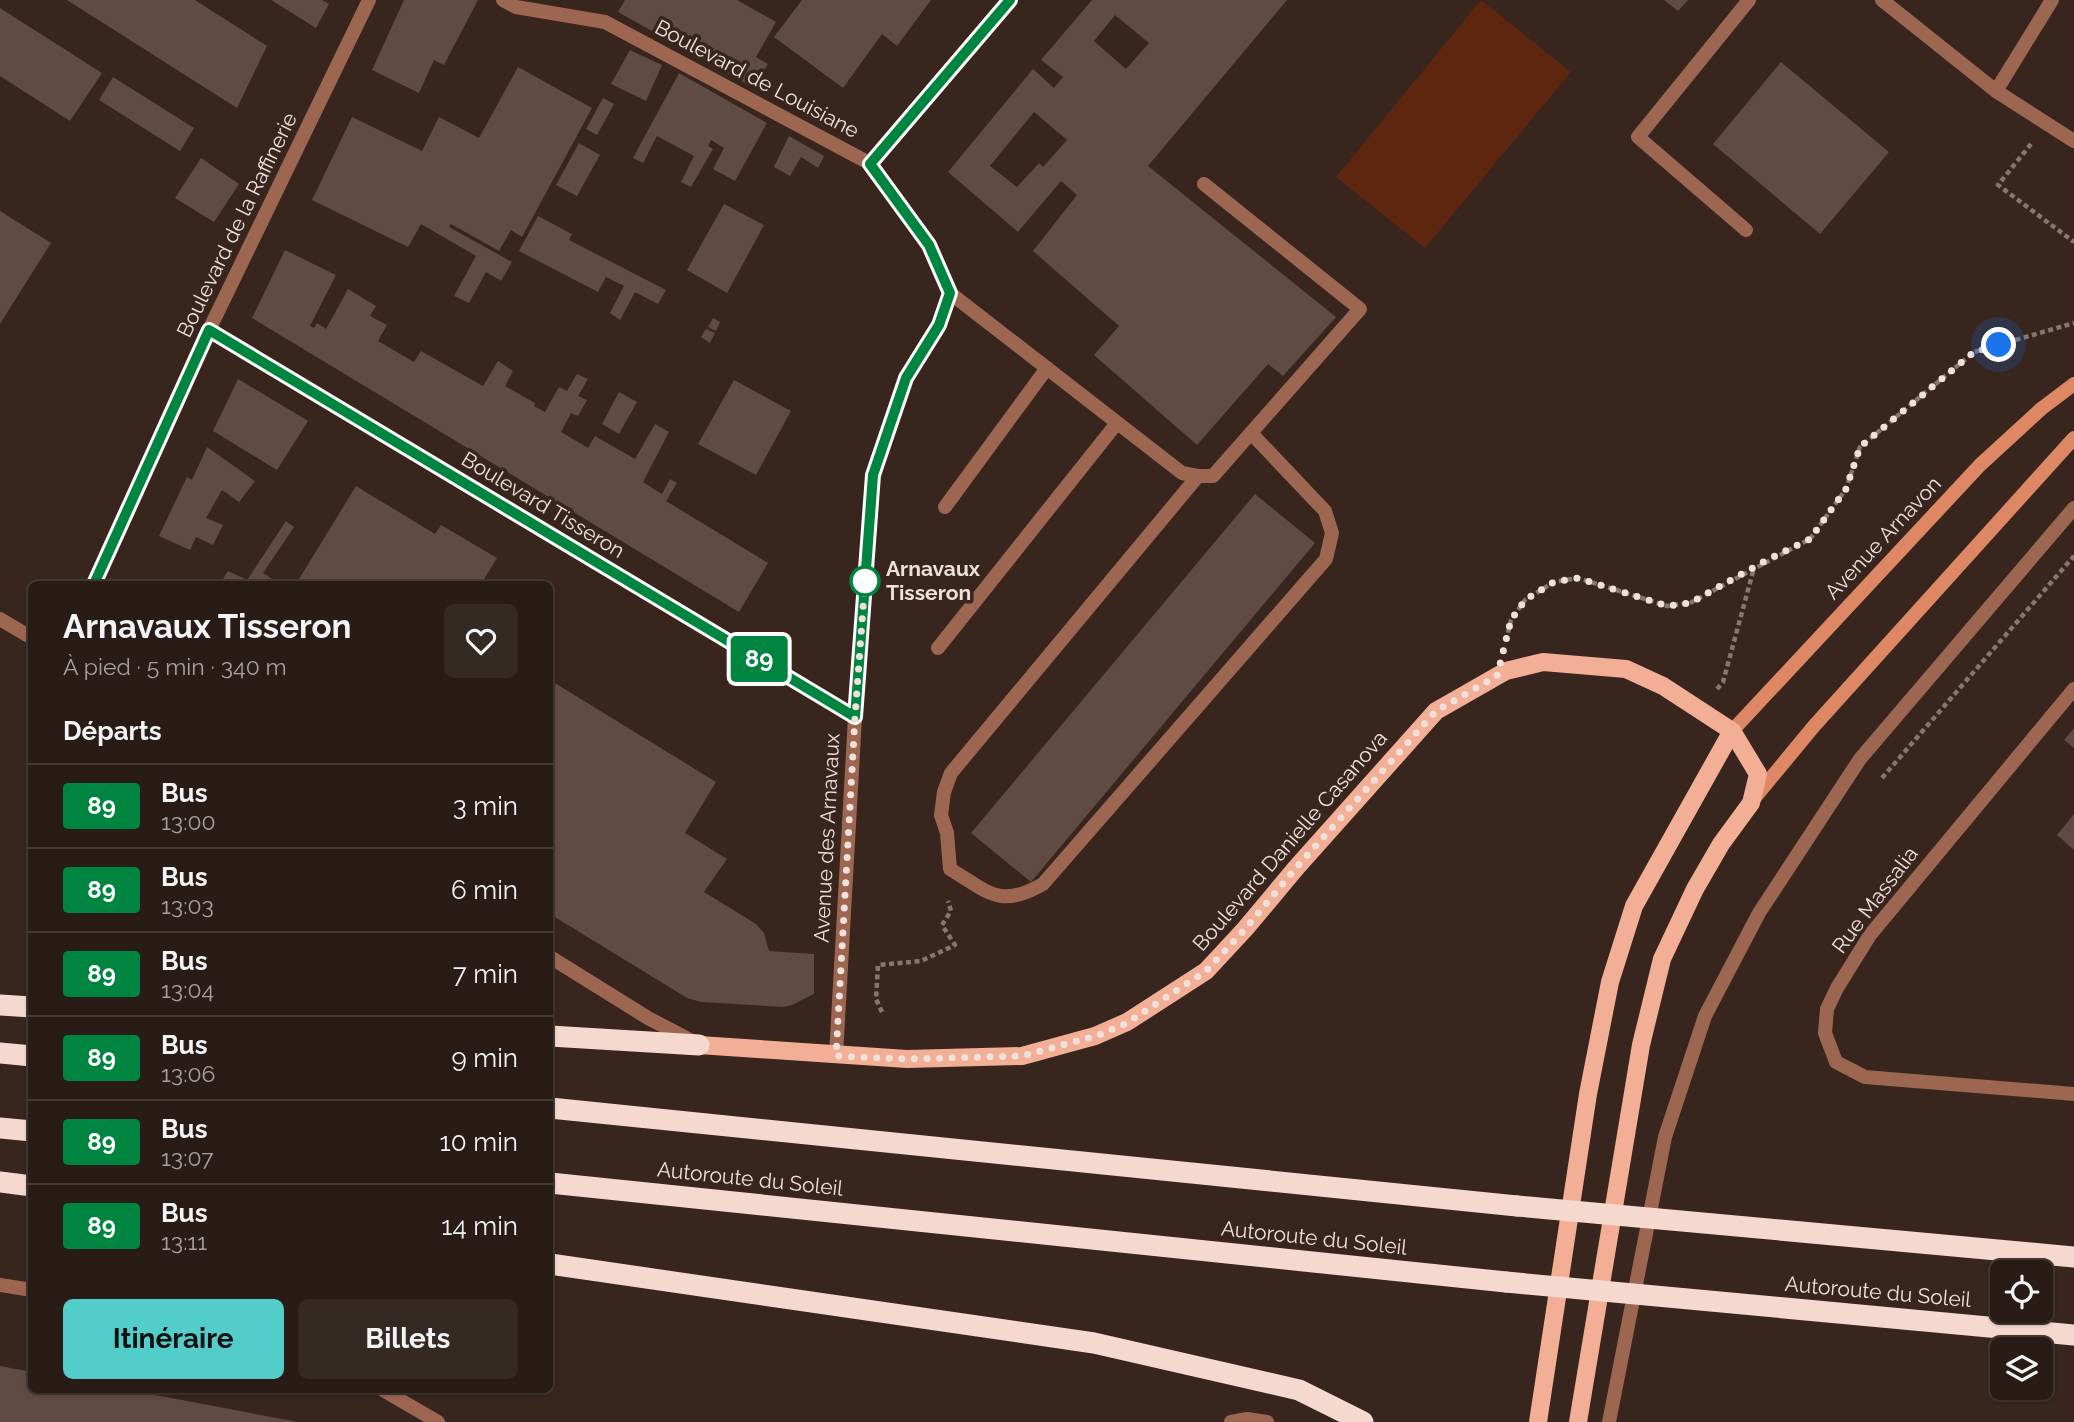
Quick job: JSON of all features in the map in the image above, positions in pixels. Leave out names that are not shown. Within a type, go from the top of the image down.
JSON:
[{"type":"highway","points":[[0,1005],[28,1007]]},
{"type":"highway","points":[[553,1036],[699,1045]]},
{"type":"highway","points":[[0,1053],[28,1056]]},
{"type":"highway","points":[[553,1108],[1517,1206],[2074,1257]]},
{"type":"highway","points":[[0,1128],[28,1131]]},
{"type":"highway","points":[[0,1182],[28,1186]]},
{"type":"highway","name":"Autoroute du Soleil","points":[[553,1183],[1345,1267],[2074,1335]]},
{"type":"highway","points":[[553,1264],[1094,1343],[1299,1390],[1363,1422]]},
{"type":"main road","name":"Avenue Arnavon","points":[[1732,731],[1980,465],[2041,409],[2074,384]]},
{"type":"main road","points":[[1751,803],[1814,726],[2074,439]]},
{"type":"main road","name":"Boulevard Danielle Casanova","points":[[699,1045],[907,1059],[1022,1056],[1096,1036],[1127,1023],[1206,971],[1436,711],[1506,671],[1543,663],[1626,669],[1663,686],[1732,731],[1758,774],[1751,803],[1721,844],[1695,889],[1662,959],[1641,1045],[1578,1422]]},
{"type":"main road","points":[[1538,1422],[1588,1094],[1610,982],[1634,906],[1732,731]]},
{"type":"street","name":"Boulevard de la Raffinerie","points":[[95,581],[209,330],[369,0]]},
{"type":"street","name":"Boulevard de Louisiane","points":[[503,0],[516,7],[605,22],[870,164]]},
{"type":"street","points":[[1010,0],[870,164],[929,245],[950,293],[1182,473],[1198,477],[1213,476],[1360,309],[1204,184]]},
{"type":"street","points":[[1746,230],[1638,137],[1749,0]]},
{"type":"street","points":[[1882,0],[1996,91],[2074,141]]},
{"type":"street","points":[[1996,91],[2052,0]]},
{"type":"street","name":"Avenue des Arnavaux","points":[[836,1056],[855,717],[873,475],[906,378],[939,325],[950,293]]},
{"type":"street","name":"Boulevard Tisseron","points":[[209,330],[855,717]]},
{"type":"street","points":[[945,507],[1047,368]]},
{"type":"street","points":[[938,648],[1117,423]]},
{"type":"street","points":[[1198,477],[951,773],[944,792],[941,816],[947,833],[950,869],[998,898],[1024,895],[1043,884],[1326,559],[1332,533],[1325,511],[1251,433]]},
{"type":"street","points":[[1609,1422],[1665,1137],[1705,1016],[1759,913],[1860,759],[2074,508]]},
{"type":"street","points":[[0,619],[28,636]]},
{"type":"street","name":"Rue Massalia","points":[[2074,690],[1870,934],[1827,1009],[1825,1033],[1836,1062],[1865,1077],[2074,1094]]},
{"type":"street","name":"Boulevard Danielle Casanova","points":[[553,959],[648,1018],[699,1045]]},
{"type":"street","points":[[0,1285],[28,1289]]},
{"type":"street","points":[[388,1393],[438,1422]]},
{"type":"street","points":[[1231,1422],[1247,1419],[1267,1422]]},
{"type":"path","points":[[2013,167],[1998,185],[2074,242]]},
{"type":"path","points":[[1497,676],[1511,620],[1525,600],[1554,582],[1578,578],[1667,606],[1690,603],[1810,539],[1846,489],[1860,447],[1974,352],[2074,323]]},
{"type":"path","points":[[1698,709],[1723,682],[1754,567]]},
{"type":"path","points":[[882,1012],[876,999],[878,965],[921,961],[955,945],[942,925],[951,911],[946,893]]},
{"type":"shaded area","points":[[1481,0],[1571,72],[1425,248],[1336,177]]},
{"type":"building","points":[[67,0],[195,0],[267,46],[237,108]]},
{"type":"building","points":[[271,0],[322,0],[329,4],[316,28]]},
{"type":"building","points":[[404,0],[478,0],[444,65],[434,60],[419,93],[372,70]]},
{"type":"building","points":[[625,0],[737,0],[776,22],[756,57],[768,64],[754,88],[618,12]]},
{"type":"building","points":[[802,0],[931,0],[897,46],[882,34],[843,88],[774,37]]},
{"type":"building","points":[[1092,0],[1287,0],[1148,166],[1336,317],[1283,376],[1268,364],[1197,445],[1094,355],[1119,326],[1033,251],[1077,195],[1061,181],[1018,232],[948,172],[1033,69],[1054,88],[1063,77],[1041,60]],"holes":[[[1115,15],[1149,43],[1126,69],[1094,41]],[[1034,112],[1067,140],[1043,167],[1039,163],[1017,187],[990,166]]]},
{"type":"building","points":[[1664,0],[1688,0],[1678,11]]},
{"type":"building","points":[[0,8],[102,73],[70,121],[0,76]]},
{"type":"building","points":[[630,50],[662,65],[646,101],[611,84]]},
{"type":"building","points":[[1781,62],[1889,152],[1820,234],[1713,144]]},
{"type":"building","points":[[518,67],[592,108],[522,237],[511,230],[499,251],[451,224],[449,227],[512,262],[501,281],[486,272],[469,303],[454,296],[476,256],[421,224],[408,247],[312,200],[352,117],[422,151],[439,117],[479,138]]},
{"type":"building","points":[[679,73],[767,123],[735,181],[713,169],[724,148],[711,140],[708,146],[713,149],[691,187],[681,182],[694,156],[657,136],[643,163],[633,158]]},
{"type":"building","points":[[113,77],[194,128],[180,151],[99,100]]},
{"type":"building","points":[[603,98],[614,104],[597,135],[586,129]]},
{"type":"building","points":[[789,136],[824,156],[818,168],[801,157],[790,176],[774,167]]},
{"type":"building","points":[[579,143],[600,155],[577,196],[556,185]]},
{"type":"building","points":[[201,158],[239,184],[214,222],[175,198]]},
{"type":"building","points":[[724,204],[764,225],[727,293],[687,270]]},
{"type":"building","points":[[0,211],[51,243],[0,324]]},
{"type":"building","points":[[538,216],[572,234],[569,240],[666,290],[658,304],[635,292],[620,320],[610,313],[624,286],[606,277],[598,292],[519,251]]},
{"type":"building","points":[[285,250],[336,275],[310,326],[314,328],[317,323],[326,329],[348,289],[376,306],[370,316],[387,325],[378,341],[414,362],[421,351],[483,386],[498,361],[513,371],[505,386],[545,412],[559,387],[567,391],[577,374],[588,379],[578,396],[587,400],[578,416],[571,413],[561,432],[588,448],[595,436],[635,459],[655,424],[669,432],[643,482],[662,494],[670,479],[677,483],[666,501],[768,563],[739,612],[252,318]]},
{"type":"building","points":[[713,318],[720,322],[716,331],[708,327]]},
{"type":"building","points":[[706,329],[715,333],[710,343],[701,337]]},
{"type":"building","points":[[238,379],[308,421],[277,470],[213,431]]},
{"type":"building","points":[[734,380],[791,411],[756,475],[698,444]]},
{"type":"building","points":[[619,392],[637,402],[619,434],[602,424]]},
{"type":"building","points":[[207,447],[255,481],[239,502],[222,490],[206,518],[223,525],[213,545],[196,537],[190,550],[159,536],[187,477],[192,480]]},
{"type":"building","points":[[356,486],[435,534],[441,525],[497,558],[483,581],[298,581]]},
{"type":"building","points":[[1255,494],[1315,543],[1031,882],[971,833]]},
{"type":"building","points":[[286,521],[294,527],[263,573],[275,581],[222,581],[228,571],[247,580]]},
{"type":"building","points":[[553,682],[716,782],[685,833],[727,859],[704,892],[756,924],[764,933],[769,951],[814,954],[814,994],[792,1005],[783,1007],[701,1002],[687,998],[553,916]]},
{"type":"building","points":[[2074,728],[2074,748],[2064,740]]},
{"type":"building","points":[[2074,814],[2074,850],[2057,835]]},
{"type":"building","points":[[0,1366],[28,1371],[28,1393],[145,1393],[298,1422],[0,1422]]},
{"type":"bus line","name":"89","points":[[95,581],[209,330],[855,717],[873,475],[906,378],[939,325],[950,293],[929,245],[870,164],[1010,0]]},
{"type":"place","name":"Arnavaux Tisseron","points":[[865,581]]},
{"type":"route","points":[[865,581],[836,1056],[907,1059],[1022,1056],[1096,1036],[1127,1023],[1206,971],[1436,711],[1497,676],[1511,620],[1525,600],[1554,582],[1578,578],[1667,606],[1690,603],[1810,539],[1846,489],[1860,447],[1974,352],[1999,345]]}]
